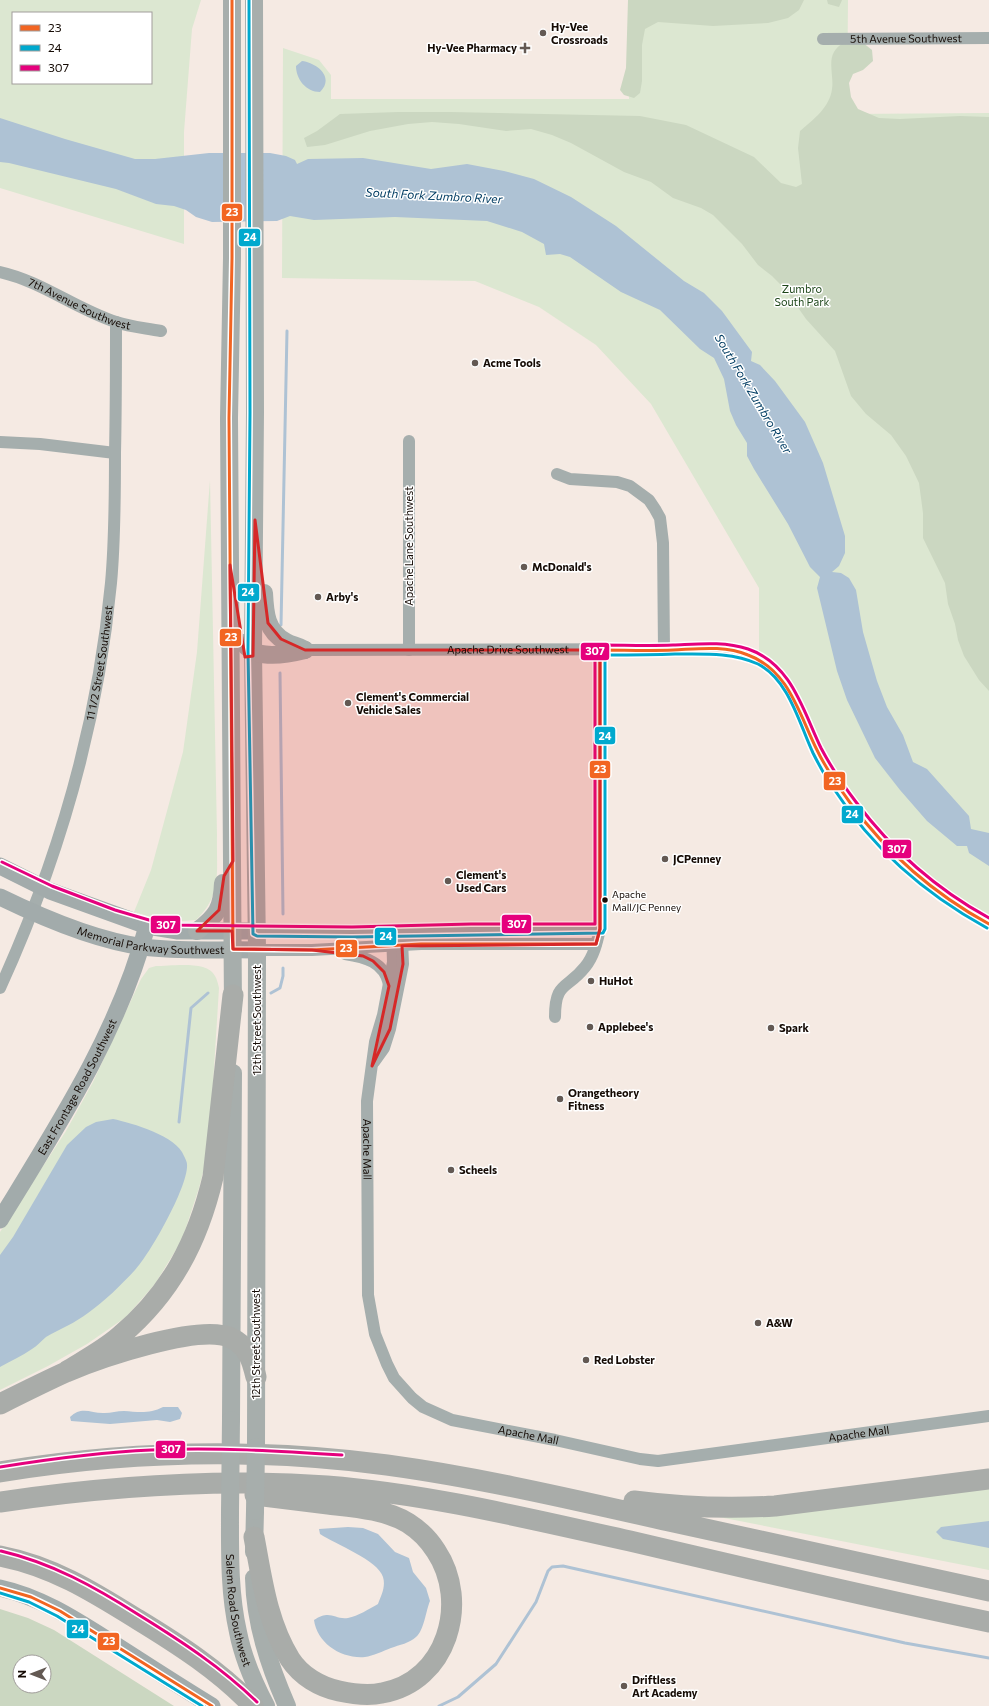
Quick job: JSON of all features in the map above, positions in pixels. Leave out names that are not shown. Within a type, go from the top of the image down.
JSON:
[{"type":"highway","points":[[67,1372],[119,1337],[149,1309],[170,1283],[193,1241],[207,1203],[213,1177],[233,995]]},
{"type":"highway","points":[[0,1404],[67,1372],[116,1354],[165,1341],[206,1334],[222,1335],[231,1338],[242,1345],[250,1354],[256,1378]]},
{"type":"highway","points":[[0,1472],[71,1461],[149,1455],[271,1456],[342,1460],[388,1465],[516,1487],[989,1591]]},
{"type":"highway","points":[[516,1487],[703,1508],[745,1508],[775,1506],[989,1479]]},
{"type":"highway","points":[[0,1502],[69,1492],[164,1484],[226,1483],[330,1487],[400,1495],[467,1506],[566,1527],[870,1597],[989,1622]]},
{"type":"highway","points":[[164,1484],[358,1508],[384,1514],[407,1522],[420,1532],[432,1545],[441,1558],[450,1582],[452,1594],[450,1624],[447,1638],[440,1652],[429,1666],[417,1677],[392,1691],[382,1694],[365,1695],[348,1693],[329,1689],[314,1682],[299,1671],[280,1642],[268,1610],[254,1537]]},
{"type":"highway","points":[[0,1556],[28,1562],[67,1578],[88,1589],[160,1633],[205,1664],[253,1706]]},
{"type":"main road","points":[[231,1338],[233,861],[229,418],[232,258],[232,0]]},
{"type":"main road","name":"12th Street Southwest","points":[[254,0],[255,520],[253,651],[257,931],[256,1420],[254,1537]]},
{"type":"main road","points":[[255,520],[268,623],[281,639],[288,643],[296,644],[305,650]]},
{"type":"main road","points":[[230,565],[241,639],[246,647],[253,651],[282,655],[305,650]]},
{"type":"main road","points":[[254,715],[260,704],[261,676],[265,666],[282,655]]},
{"type":"main road","points":[[197,931],[210,922],[219,910],[222,898],[224,876],[233,861]]},
{"type":"main road","name":"Salem Road Southwest","points":[[231,1338],[231,1582],[235,1620],[243,1652],[251,1674],[266,1706]]},
{"type":"main road","name":"Salem Road Southwest","points":[[254,1537],[254,1584],[260,1629],[273,1674],[287,1706]]},
{"type":"street","name":"5th Avenue Southwest","points":[[823,39],[989,38]]},
{"type":"street","name":"7th Avenue Southwest","points":[[0,272],[10,274],[36,284],[116,322],[161,331]]},
{"type":"street","name":"11 1/2 Street Southwest","points":[[0,988],[33,912],[61,829],[84,748],[100,669],[111,583],[115,521],[116,322]]},
{"type":"street","name":"Apache Lane Southwest","points":[[409,441],[409,650]]},
{"type":"street","points":[[0,442],[40,444],[115,453]]},
{"type":"street","points":[[557,474],[570,479],[617,482],[630,486],[649,500],[655,509],[660,518],[663,543],[664,650]]},
{"type":"street","name":"Apache Drive Southwest","points":[[305,650],[708,649],[737,652],[754,657],[767,664],[777,672],[792,695],[823,762],[859,816],[900,860],[921,879],[943,896],[989,924]]},
{"type":"street","points":[[555,1017],[555,1001],[559,990],[585,967],[596,944],[600,929],[600,650]]},
{"type":"street","name":"Memorial Parkway Southwest","points":[[0,866],[41,888],[112,915],[165,930],[257,931],[600,929]]},
{"type":"street","name":"Memorial Parkway Southwest","points":[[0,897],[33,912],[100,936],[142,947],[162,949],[312,950],[421,944],[596,944]]},
{"type":"street","name":"East Frontage Road Southwest","points":[[0,1220],[36,1162],[98,1050],[120,1003],[142,947],[147,926]]},
{"type":"street","points":[[372,1066],[384,1048],[390,1029],[403,964],[397,946],[397,930]]},
{"type":"street","name":"Apache Mall","points":[[397,946],[383,1016],[375,1042],[367,1113],[368,1294],[370,1312],[380,1350],[394,1378],[404,1390],[423,1407],[452,1420],[555,1440],[640,1460],[658,1462],[989,1416]]},
{"type":"street","points":[[312,950],[363,956],[373,961],[386,975],[389,986]]},
{"type":"street","points":[[0,1588],[20,1594],[60,1611],[212,1706]]},
{"type":"highlighted area","points":[[255,520],[268,623],[281,639],[305,650],[600,650],[600,929],[596,944],[402,946],[403,964],[390,1029],[372,1066],[389,986],[384,972],[373,961],[363,956],[312,950],[233,949],[232,931],[197,931],[219,910],[224,876],[233,861],[230,565],[245,657],[253,656]]},
{"type":"green space","points":[[0,0],[201,0],[192,29],[184,132],[184,244],[0,188]]},
{"type":"green space","points":[[628,0],[804,0],[799,10],[788,18],[768,23],[713,26],[658,22],[645,29],[642,45],[642,81],[640,93],[634,98],[624,95],[620,90],[626,68]]},
{"type":"green space","name":"Zumbro South Park","points":[[630,0],[848,0],[847,114],[989,113],[989,924],[942,895],[859,816],[791,694],[759,660],[759,588],[651,404],[596,345],[539,307],[475,281],[282,278],[283,48],[319,60],[331,75],[331,99],[629,99]]},
{"type":"green space","points":[[827,0],[842,0],[839,7],[828,4]]},
{"type":"green space","points":[[862,42],[872,50],[873,61],[863,70],[853,74],[849,83],[851,97],[858,109],[879,118],[900,119],[960,116],[989,117],[989,691],[979,680],[964,656],[958,640],[955,624],[948,604],[945,583],[923,538],[923,513],[919,483],[906,456],[891,435],[866,414],[851,396],[835,351],[806,319],[785,289],[758,265],[742,244],[713,215],[701,208],[673,198],[651,182],[624,172],[571,143],[552,135],[531,129],[506,131],[459,124],[432,122],[408,124],[370,131],[325,145],[307,147],[304,138],[317,131],[340,114],[451,112],[640,116],[686,125],[754,157],[781,183],[796,187],[802,184],[798,148],[800,131],[820,113],[831,96],[832,56],[837,48],[843,43]]},
{"type":"green space","points":[[210,480],[217,835],[216,881],[211,901],[205,911],[196,920],[168,922],[134,912],[151,870],[183,752],[197,652]]},
{"type":"green space","points":[[188,965],[205,968],[211,971],[215,976],[219,988],[209,1149],[199,1188],[182,1240],[155,1284],[126,1317],[87,1344],[48,1366],[0,1390],[0,1232],[66,1131],[93,1082],[141,979],[149,968],[156,966]]},
{"type":"green space","points":[[989,1486],[989,1570],[719,1517]]},
{"type":"green space","points":[[0,1609],[28,1618],[54,1630],[174,1706],[0,1706]]},
{"type":"water","points":[[302,61],[308,62],[318,68],[325,76],[326,81],[320,92],[310,90],[300,80],[296,71],[296,66]]},
{"type":"water","name":"South Fork Zumbro River","points":[[0,118],[65,139],[135,159],[155,159],[209,153],[270,153],[286,156],[295,160],[297,164],[308,159],[363,158],[431,169],[467,164],[504,171],[534,179],[571,197],[616,226],[684,281],[704,293],[722,311],[752,352],[751,361],[760,365],[775,381],[805,422],[823,463],[845,536],[845,553],[839,566],[832,572],[841,573],[849,578],[856,590],[863,632],[877,681],[887,707],[903,735],[913,762],[927,769],[969,816],[971,829],[989,833],[989,866],[969,853],[967,846],[957,846],[927,821],[875,758],[847,700],[837,671],[817,588],[820,577],[810,567],[788,524],[747,456],[747,443],[736,425],[730,411],[724,379],[714,358],[700,349],[660,310],[621,292],[570,257],[560,254],[546,255],[544,244],[522,232],[487,221],[395,217],[314,220],[290,216],[277,221],[212,222],[196,217],[186,210],[174,206],[156,204],[116,189],[0,162]]},
{"type":"water","points":[[113,1119],[142,1127],[173,1142],[180,1149],[187,1164],[182,1187],[175,1203],[159,1235],[142,1262],[113,1293],[83,1317],[46,1337],[28,1352],[0,1367],[0,1255],[13,1237],[67,1145],[86,1127],[96,1122]]},
{"type":"water","points":[[163,1407],[178,1407],[182,1413],[180,1419],[170,1422],[157,1420],[110,1424],[71,1421],[70,1417],[79,1411],[100,1413],[124,1411],[144,1412],[153,1411]]},
{"type":"water","points":[[989,1521],[989,1548],[943,1539],[936,1532],[941,1527]]},
{"type":"water","points":[[348,1527],[363,1528],[378,1534],[395,1552],[409,1558],[413,1572],[426,1588],[430,1601],[421,1630],[414,1639],[375,1655],[365,1657],[347,1655],[332,1648],[320,1636],[314,1620],[325,1615],[343,1618],[356,1616],[378,1604],[382,1595],[384,1581],[379,1571],[365,1559],[320,1534],[319,1529]]},
{"type":"waterway","points":[[281,625],[287,331]]},
{"type":"waterway","points":[[280,673],[283,914]]},
{"type":"waterway","points":[[271,993],[280,988],[283,968]]},
{"type":"waterway","points":[[179,1122],[191,1008],[208,993]]},
{"type":"waterway","points":[[439,1706],[458,1697],[496,1664],[536,1602],[548,1571],[552,1567],[563,1566],[905,1643],[989,1658]]},
{"type":"transit line","name":"23","points":[[232,0],[232,258],[229,418],[233,949],[312,950],[421,944],[596,944],[600,929],[600,650],[720,649],[739,652],[762,662],[774,671],[783,682],[798,708],[824,764],[841,791],[880,840],[913,872],[949,900],[989,924]]},
{"type":"transit line","name":"24","points":[[249,0],[250,412],[248,651],[253,934],[257,936],[352,937],[603,933],[605,929],[605,655],[675,654],[717,654],[738,657],[758,664],[769,671],[778,680],[792,703],[813,753],[825,776],[849,811],[883,850],[922,885],[964,915],[987,928]]},
{"type":"transit line","name":"307","points":[[2,862],[52,886],[115,910],[166,925],[352,927],[471,924],[595,924],[595,648],[600,645],[720,644],[739,646],[763,656],[786,677],[802,704],[821,748],[833,769],[851,796],[870,820],[916,867],[951,894],[989,918]]},
{"type":"transit line","name":"307","points":[[0,1467],[113,1452],[175,1449],[223,1449],[342,1455]]},
{"type":"transit line","name":"307","points":[[1,1551],[20,1556],[55,1569],[73,1577],[123,1605],[200,1655],[229,1677],[257,1702]]},
{"type":"transit line","name":"23","points":[[0,1588],[31,1597],[60,1611],[212,1706]]},
{"type":"transit line","name":"24","points":[[0,1593],[29,1602],[57,1616],[202,1706]]},
{"type":"place","name":"Hy-Vee Crossroads","points":[[543,33]]},
{"type":"place","name":"Hy-Vee Pharmacy","points":[[525,48]]},
{"type":"place","name":"Acme Tools","points":[[475,363]]},
{"type":"place","name":"McDonald's","points":[[524,567]]},
{"type":"place","name":"Arby's","points":[[318,597]]},
{"type":"place","name":"Clement's Commercial Vehicle Sales","points":[[348,703]]},
{"type":"place","name":"JCPenney","points":[[665,859]]},
{"type":"place","name":"Clement's Used Cars","points":[[448,881]]},
{"type":"place","name":"Apache Mall/JC Penney","points":[[605,900]]},
{"type":"place","name":"HuHot","points":[[591,981]]},
{"type":"place","name":"Applebee's","points":[[590,1027]]},
{"type":"place","name":"Spark","points":[[771,1028]]},
{"type":"place","name":"Orangetheory Fitness","points":[[560,1099]]},
{"type":"place","name":"Scheels","points":[[451,1170]]},
{"type":"place","name":"A&W","points":[[758,1323]]},
{"type":"place","name":"Red Lobster","points":[[586,1360]]},
{"type":"place","name":"Driftless Art Academy","points":[[624,1686]]}]
